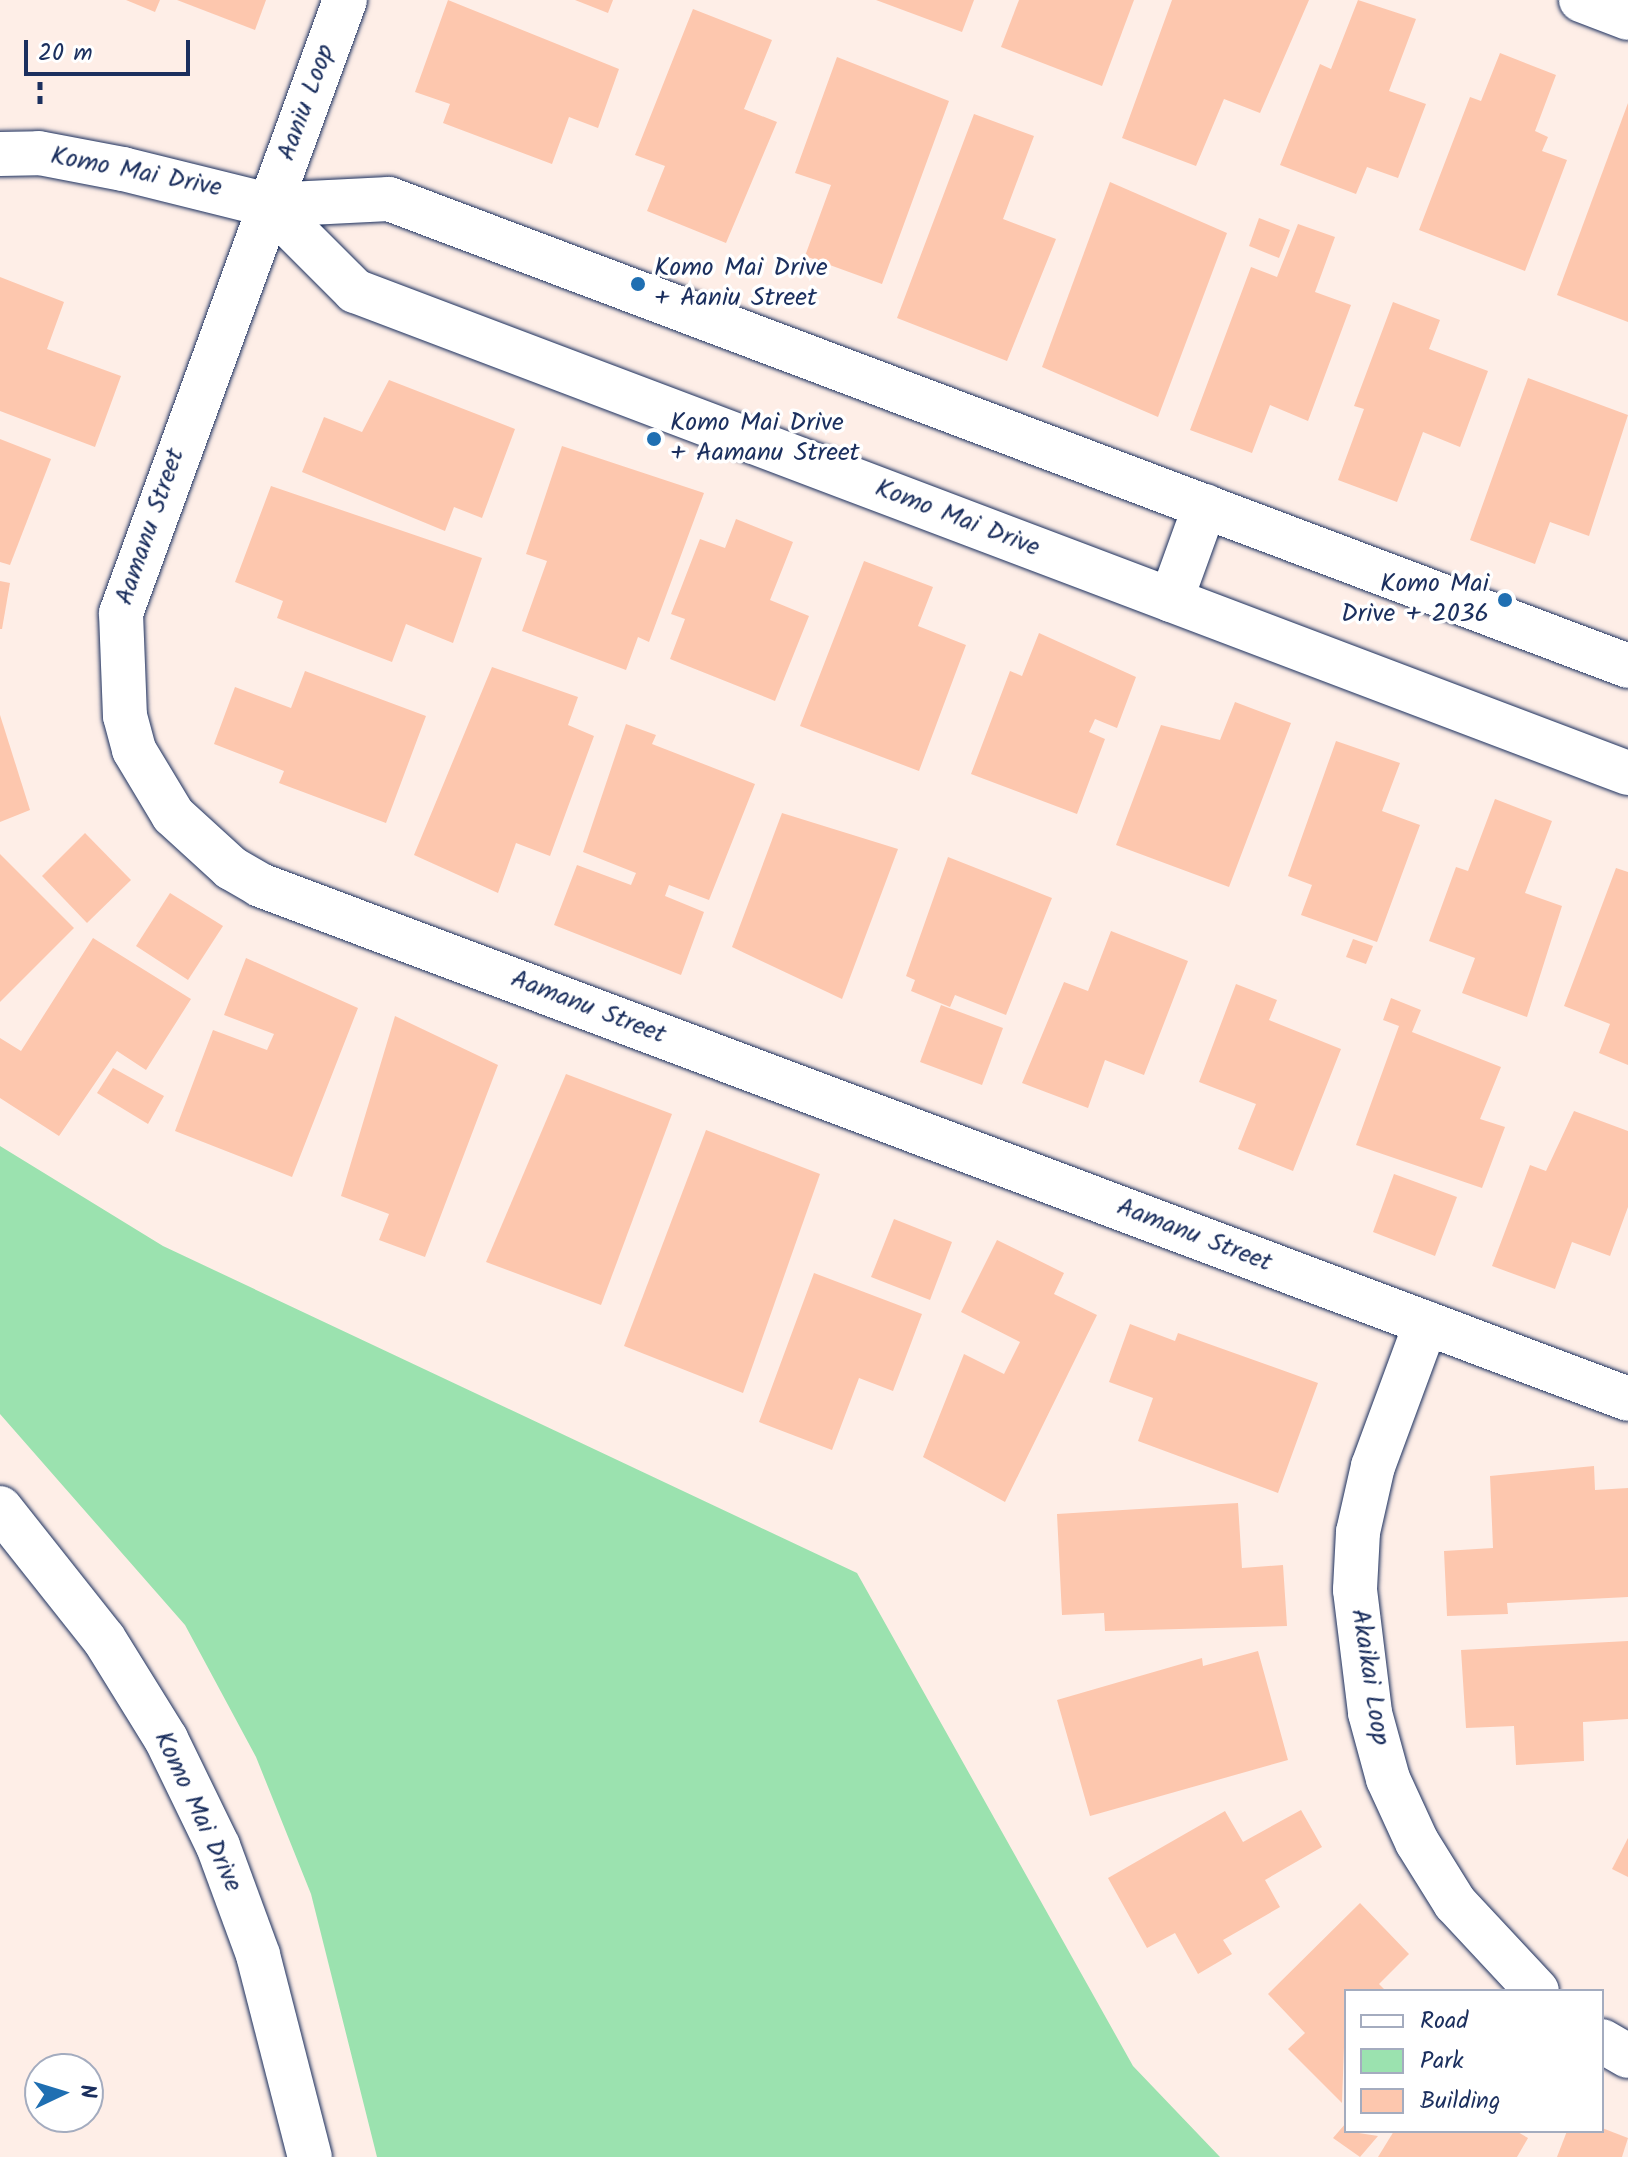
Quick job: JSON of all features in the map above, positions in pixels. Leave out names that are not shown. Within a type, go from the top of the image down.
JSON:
[{"type":"main road","name":"Aaniu Loop","points":[[269,205],[345,0]]},
{"type":"main road","points":[[1581,0],[1628,18]]},
{"type":"main road","name":"Komo Mai Drive","points":[[0,154],[95,163],[269,205],[389,199],[1628,666]]},
{"type":"main road","name":"Komo Mai Drive","points":[[269,205],[355,291],[1628,773]]},
{"type":"main road","name":"Aamanu Street","points":[[269,205],[130,577],[120,624],[118,680],[134,750],[173,815],[201,845],[260,885],[1628,1399]]},
{"type":"main road","points":[[1171,600],[1205,506]]},
{"type":"main road","name":"Akaikai Loop","points":[[1426,1323],[1373,1466],[1358,1532],[1355,1590],[1370,1713],[1388,1779],[1417,1842],[1455,1903],[1535,1989]]},
{"type":"main road","name":"Komo Mai Drive","points":[[0,1508],[104,1639],[166,1739],[218,1846],[258,1955],[310,2157]]},
{"type":"main road","points":[[1604,2042],[1628,2056]]},
{"type":"path","points":[[40,72],[40,85]]},
{"type":"green space","points":[[0,1146],[163,1246],[857,1573],[1133,2066],[1220,2157],[377,2157],[311,1894],[256,1757],[185,1625],[0,1414]]},
{"type":"building","points":[[126,0],[160,0],[155,12]]},
{"type":"building","points":[[177,0],[266,0],[255,30]]},
{"type":"building","points":[[448,0],[619,69],[598,128],[569,117],[552,164],[443,123],[450,104],[415,92]]},
{"type":"building","points":[[575,0],[613,0],[608,13]]},
{"type":"building","points":[[876,0],[974,0],[962,32]]},
{"type":"building","points":[[1019,0],[1134,0],[1102,86],[1001,47]]},
{"type":"building","points":[[1172,0],[1309,0],[1260,113],[1224,99],[1196,166],[1122,138]]},
{"type":"building","points":[[1358,0],[1416,19],[1389,91],[1426,104],[1398,178],[1367,167],[1356,194],[1280,165],[1320,64],[1331,69]]},
{"type":"building","points":[[693,9],[772,40],[744,109],[777,122],[726,243],[647,211],[665,166],[635,155]]},
{"type":"building","points":[[1500,53],[1556,75],[1535,131],[1548,137],[1542,151],[1567,160],[1525,271],[1419,230],[1470,97],[1481,101]]},
{"type":"building","points":[[837,57],[949,101],[882,284],[805,256],[831,185],[795,173]]},
{"type":"building","points":[[1628,103],[1628,322],[1557,295]]},
{"type":"building","points":[[974,114],[1034,136],[1003,219],[1056,239],[1007,361],[897,318]]},
{"type":"building","points":[[1110,182],[1227,233],[1158,417],[1042,367]]},
{"type":"building","points":[[1259,218],[1290,230],[1279,258],[1249,246]]},
{"type":"building","points":[[1298,224],[1335,237],[1315,292],[1351,305],[1308,421],[1270,405],[1252,453],[1190,430],[1251,267],[1277,277]]},
{"type":"building","points":[[0,277],[64,302],[47,349],[121,376],[95,447],[0,411]]},
{"type":"building","points":[[1393,302],[1440,320],[1429,349],[1488,371],[1460,447],[1423,432],[1397,502],[1338,480],[1364,409],[1354,406]]},
{"type":"building","points":[[1528,378],[1628,415],[1589,536],[1550,522],[1535,564],[1470,540]]},
{"type":"building","points":[[389,380],[515,429],[482,518],[454,507],[445,531],[302,472],[324,417],[362,432]]},
{"type":"building","points":[[0,439],[51,459],[10,565],[0,562]]},
{"type":"building","points":[[562,446],[704,493],[649,642],[638,637],[626,670],[522,631],[547,561],[526,554]]},
{"type":"building","points":[[271,486],[482,558],[453,643],[406,624],[392,662],[277,618],[283,601],[235,582]]},
{"type":"building","points":[[736,519],[793,542],[770,600],[809,616],[775,701],[670,659],[685,619],[671,614],[700,539],[725,548]]},
{"type":"building","points":[[864,561],[933,587],[918,626],[966,645],[919,771],[800,726]]},
{"type":"building","points":[[0,581],[10,583],[2,629],[0,629]]},
{"type":"building","points":[[1039,633],[1136,677],[1117,728],[1095,719],[1089,732],[1105,739],[1077,814],[971,774],[1010,671],[1022,676]]},
{"type":"building","points":[[492,667],[578,697],[568,725],[594,736],[550,856],[516,843],[498,893],[414,855]]},
{"type":"building","points":[[305,671],[426,716],[386,823],[279,783],[284,771],[214,744],[235,687],[291,708]]},
{"type":"building","points":[[1235,702],[1291,723],[1229,887],[1116,845],[1161,725],[1220,740]]},
{"type":"building","points":[[0,715],[30,810],[0,822]]},
{"type":"building","points":[[626,724],[656,735],[652,744],[755,784],[709,900],[669,885],[665,896],[704,912],[681,975],[554,925],[577,865],[631,885],[636,873],[583,852]]},
{"type":"building","points":[[1336,741],[1400,763],[1382,811],[1420,825],[1377,942],[1301,915],[1312,885],[1288,876]]},
{"type":"building","points":[[1495,799],[1552,821],[1525,893],[1562,906],[1527,1017],[1462,993],[1475,958],[1429,941],[1456,867],[1468,871]]},
{"type":"building","points":[[782,813],[898,849],[842,999],[732,947]]},
{"type":"building","points":[[85,833],[131,880],[87,923],[42,876]]},
{"type":"building","points":[[0,854],[74,928],[0,1002]]},
{"type":"building","points":[[948,857],[1052,898],[1006,1015],[955,995],[950,1007],[911,991],[915,980],[906,976]]},
{"type":"building","points":[[1616,868],[1628,872],[1628,1065],[1599,1053],[1610,1024],[1564,1006]]},
{"type":"building","points":[[170,893],[223,926],[188,980],[136,946]]},
{"type":"building","points":[[1111,931],[1188,961],[1144,1075],[1105,1060],[1088,1108],[1022,1083],[1064,982],[1088,991]]},
{"type":"building","points":[[93,938],[191,999],[146,1070],[117,1051],[59,1136],[0,1098],[0,1038],[21,1051]]},
{"type":"building","points":[[1353,939],[1373,946],[1366,964],[1346,957]]},
{"type":"building","points":[[246,958],[358,1008],[292,1177],[175,1131],[213,1030],[267,1050],[274,1034],[224,1015]]},
{"type":"building","points":[[1236,984],[1277,1000],[1269,1020],[1341,1049],[1293,1171],[1238,1149],[1256,1104],[1199,1082]]},
{"type":"building","points":[[1391,998],[1421,1010],[1412,1032],[1501,1067],[1480,1119],[1505,1127],[1482,1188],[1356,1145],[1399,1026],[1383,1020]]},
{"type":"building","points":[[941,1005],[1003,1028],[982,1085],[920,1062]]},
{"type":"building","points":[[395,1016],[498,1065],[425,1257],[379,1240],[389,1214],[341,1196]]},
{"type":"building","points":[[113,1068],[164,1096],[148,1124],[97,1093]]},
{"type":"building","points":[[566,1074],[672,1114],[601,1305],[486,1262]]},
{"type":"building","points":[[1574,1111],[1628,1131],[1628,1207],[1610,1256],[1572,1242],[1555,1289],[1492,1266],[1530,1165],[1546,1171]]},
{"type":"building","points":[[706,1130],[820,1174],[743,1393],[624,1346]]},
{"type":"building","points":[[1394,1174],[1457,1197],[1435,1256],[1373,1232]]},
{"type":"building","points":[[894,1219],[952,1242],[930,1300],[871,1277]]},
{"type":"building","points":[[997,1240],[1064,1273],[1054,1294],[1097,1315],[1005,1502],[923,1457],[964,1354],[1004,1374],[1020,1342],[961,1312]]},
{"type":"building","points":[[814,1273],[922,1314],[893,1391],[859,1378],[832,1450],[759,1422]]},
{"type":"building","points":[[1130,1324],[1175,1341],[1178,1333],[1318,1383],[1278,1493],[1138,1441],[1153,1398],[1109,1382]]},
{"type":"building","points":[[1594,1466],[1595,1490],[1628,1488],[1628,1597],[1507,1603],[1508,1614],[1447,1616],[1444,1551],[1493,1548],[1490,1476]]},
{"type":"building","points":[[1238,1503],[1242,1568],[1283,1565],[1287,1626],[1105,1631],[1104,1613],[1062,1615],[1057,1514]]},
{"type":"building","points":[[1628,1641],[1628,1719],[1583,1722],[1584,1761],[1516,1765],[1514,1726],[1466,1728],[1461,1650]]},
{"type":"building","points":[[1258,1651],[1288,1760],[1090,1816],[1057,1700],[1202,1658],[1203,1666]]},
{"type":"building","points":[[1301,1810],[1322,1847],[1265,1880],[1280,1907],[1223,1940],[1232,1954],[1198,1974],[1175,1933],[1147,1948],[1108,1878],[1225,1811],[1243,1842]]},
{"type":"building","points":[[1628,1838],[1628,1877],[1612,1869]]},
{"type":"building","points":[[1360,1903],[1409,1954],[1379,1984],[1384,1989],[1344,1989],[1342,2103],[1288,2049],[1305,2033],[1268,1994]]},
{"type":"building","points":[[1344,2125],[1344,2133],[1378,2136],[1360,2157],[1333,2138]]},
{"type":"building","points":[[1604,2129],[1628,2138],[1622,2157],[1557,2157],[1566,2133],[1604,2133]]},
{"type":"building","points":[[1393,2133],[1519,2133],[1528,2138],[1517,2157],[1378,2157]]},
{"type":"place","name":"Komo Mai Drive + Aaniu Street","points":[[638,284]]},
{"type":"place","name":"Komo Mai Drive + Aamanu Street","points":[[654,439]]},
{"type":"place","name":"Komo Mai Drive + 2036","points":[[1505,600]]}]
